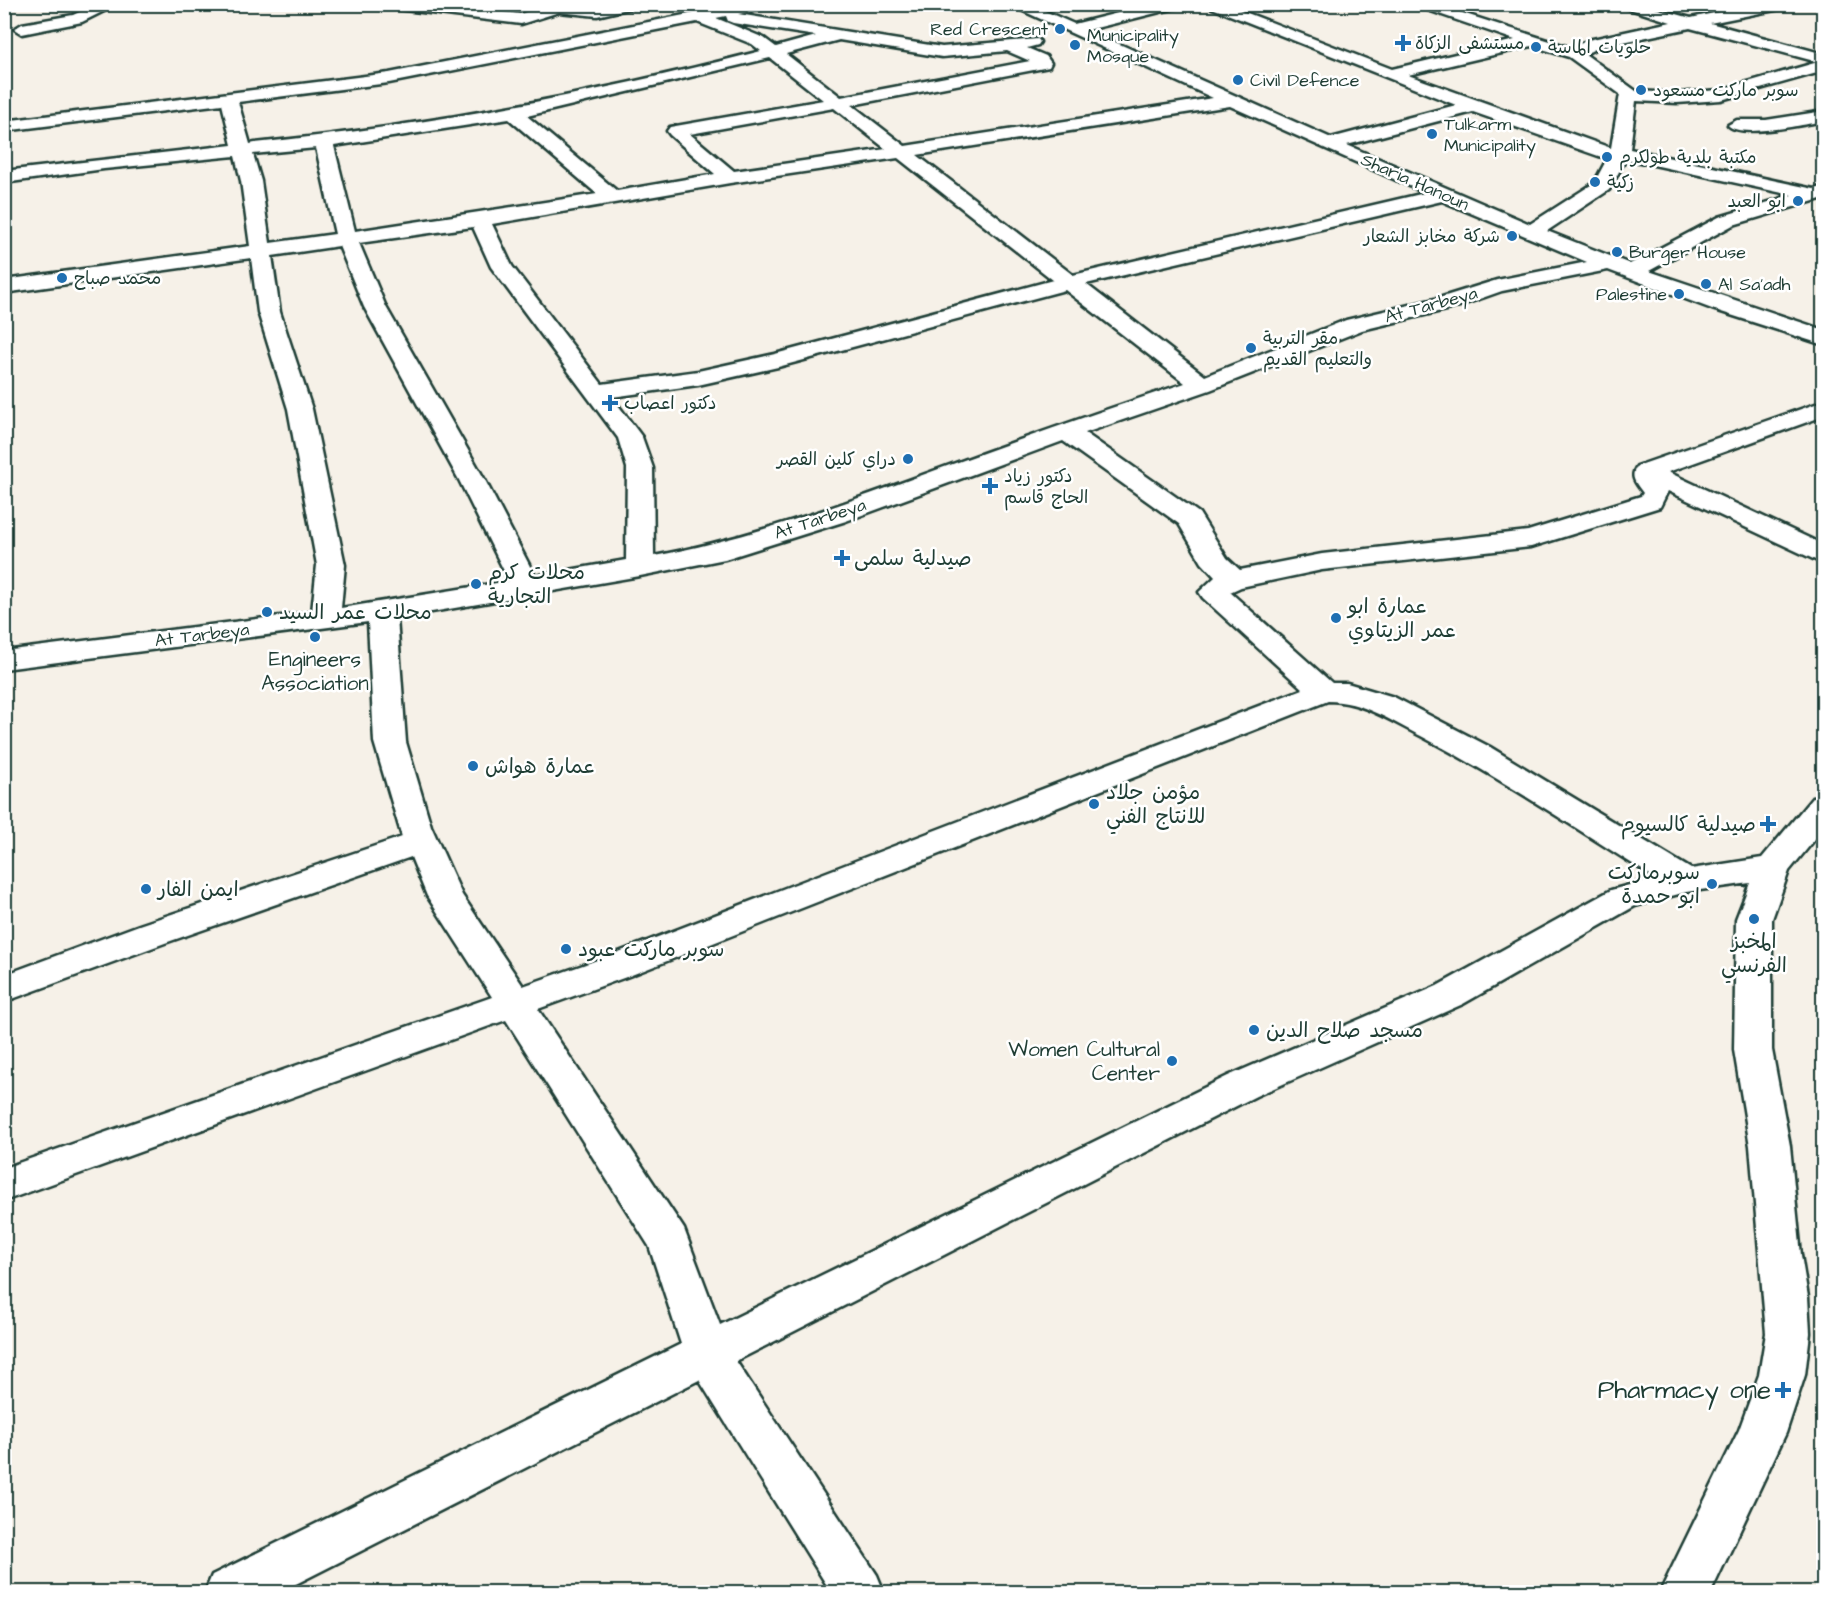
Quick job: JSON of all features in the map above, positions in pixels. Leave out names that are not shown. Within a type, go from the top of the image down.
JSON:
[{"type":"street","points":[[22,30],[77,19],[111,4]]},
{"type":"street","points":[[396,4],[521,19]]},
{"type":"street","points":[[496,33],[521,19],[558,7],[597,11],[631,4]]},
{"type":"street","points":[[4,126],[389,78],[766,4]]},
{"type":"street","name":"Sharia Hanoun","points":[[1015,4],[1443,195],[1607,264],[1824,338]]},
{"type":"street","points":[[667,6],[709,17],[942,52],[975,51],[1009,46],[1076,31],[1174,4]]},
{"type":"street","points":[[1209,4],[1474,106],[1619,154],[1819,193]]},
{"type":"street","points":[[1417,4],[1575,54],[1630,96],[1677,98],[1721,95],[1824,66]]},
{"type":"street","points":[[1622,4],[1686,24],[1824,59]]},
{"type":"street","points":[[1575,54],[1588,45],[1780,4]]},
{"type":"street","points":[[709,17],[752,38],[773,52],[1202,385]]},
{"type":"street","points":[[4,177],[54,169],[404,132],[513,113],[677,78],[835,36]]},
{"type":"street","points":[[1390,74],[1532,41]]},
{"type":"street","points":[[730,177],[676,131],[963,80],[1043,63],[1040,59],[1009,46]]},
{"type":"street","points":[[457,48],[438,53],[457,66]]},
{"type":"street","points":[[1532,232],[1602,186],[1619,154],[1627,101],[1630,96]]},
{"type":"street","points":[[229,99],[251,181],[269,312],[300,409],[331,565],[326,619]]},
{"type":"street","points":[[4,287],[260,249],[347,240],[480,220],[730,177],[1233,100]]},
{"type":"street","points":[[1330,144],[1474,106]]},
{"type":"street","points":[[513,113],[615,198]]},
{"type":"street","points":[[1737,125],[1766,125],[1824,117]]},
{"type":"street","points":[[323,140],[347,240],[375,307],[472,480],[527,588]]},
{"type":"street","points":[[1631,272],[1726,221],[1819,193]]},
{"type":"street","points":[[597,392],[698,378],[778,360],[1069,282],[1443,195]]},
{"type":"street","points":[[480,220],[502,267],[630,437],[636,452],[641,480],[640,568]]},
{"type":"street","name":"At Tarbeya","points":[[4,660],[382,612],[715,553],[837,515],[1066,431],[1202,385],[1354,325],[1446,303],[1497,286],[1607,264]]},
{"type":"street","points":[[1646,471],[1824,408]]},
{"type":"street","points":[[1066,431],[1190,519],[1216,563],[1234,579]]},
{"type":"street","points":[[1646,471],[1824,556]]},
{"type":"street","points":[[1324,692],[1213,592],[1222,584],[1234,579],[1322,562],[1531,539],[1651,501],[1656,493],[1646,479],[1646,471]]},
{"type":"street","points":[[382,612],[390,742],[421,842],[445,896],[669,1241],[707,1354],[859,1593]]},
{"type":"street","points":[[4,1185],[628,963],[1324,692],[1347,692],[1383,704],[1479,754],[1685,881]]},
{"type":"street","points":[[1685,1593],[1770,1416],[1785,1357],[1786,1297],[1779,1255],[1770,1146],[1753,1050],[1755,919],[1773,868],[1824,805]]},
{"type":"street","points":[[4,989],[152,934],[421,842]]},
{"type":"street","points":[[230,1593],[1242,1086],[1450,995],[1623,898],[1685,881],[1773,868]]},
{"type":"place","name":"Red Crescent","points":[[1060,29]]},
{"type":"place","name":"مستشفى الزكاة","points":[[1403,43]]},
{"type":"place","name":"Municipality Mosque","points":[[1075,45]]},
{"type":"place","name":"حلويات الماسة","points":[[1536,47]]},
{"type":"place","name":"Civil Defence","points":[[1238,80]]},
{"type":"place","name":"سوبر ماركت مسعود","points":[[1641,90]]},
{"type":"place","name":"Tulkarm Municipality","points":[[1432,134]]},
{"type":"place","name":"مكتبة بلدية طولكرم","points":[[1607,157]]},
{"type":"place","name":"زكية","points":[[1595,182]]},
{"type":"place","name":"ابو العبد","points":[[1798,201]]},
{"type":"place","name":"شركة مخابز الشعار","points":[[1512,236]]},
{"type":"place","name":"Burger House","points":[[1617,252]]},
{"type":"place","name":"محمد صباح","points":[[62,278]]},
{"type":"place","name":"Al Sa'adh","points":[[1706,284]]},
{"type":"place","name":"Palestine","points":[[1679,294]]},
{"type":"place","name":"مقر التربية والتعليم القديم","points":[[1251,348]]},
{"type":"place","name":"دكتور اعصاب","points":[[610,403]]},
{"type":"place","name":"دراي كلين القصر","points":[[908,459]]},
{"type":"place","name":"دكتور زياد الحاج قاسم","points":[[990,486]]},
{"type":"place","name":"صيدلية سلمى","points":[[842,558]]},
{"type":"place","name":"محلات كرم التجارية","points":[[476,584]]},
{"type":"place","name":"محلات عمر السيد","points":[[267,612]]},
{"type":"place","name":"عمارة ابو عمر الزيتاوي","points":[[1336,618]]},
{"type":"place","name":"Engineers Association","points":[[315,637]]},
{"type":"place","name":"عمارة هواش","points":[[473,766]]},
{"type":"place","name":"مؤمن جلاد للانتاج الفني","points":[[1094,804]]},
{"type":"place","name":"صيدلية كالسيوم","points":[[1768,824]]},
{"type":"place","name":"سوبرماركت ابو حمدة","points":[[1712,884]]},
{"type":"place","name":"ايمن الفار","points":[[146,889]]},
{"type":"place","name":"المخبز الفرنسي","points":[[1754,919]]},
{"type":"place","name":"سوبر ماركت عبود","points":[[566,949]]},
{"type":"place","name":"مسجد صلاح الدين","points":[[1254,1030]]},
{"type":"place","name":"Women Cultural Center","points":[[1172,1061]]},
{"type":"place","name":"Pharmacy one","points":[[1783,1390]]}]
